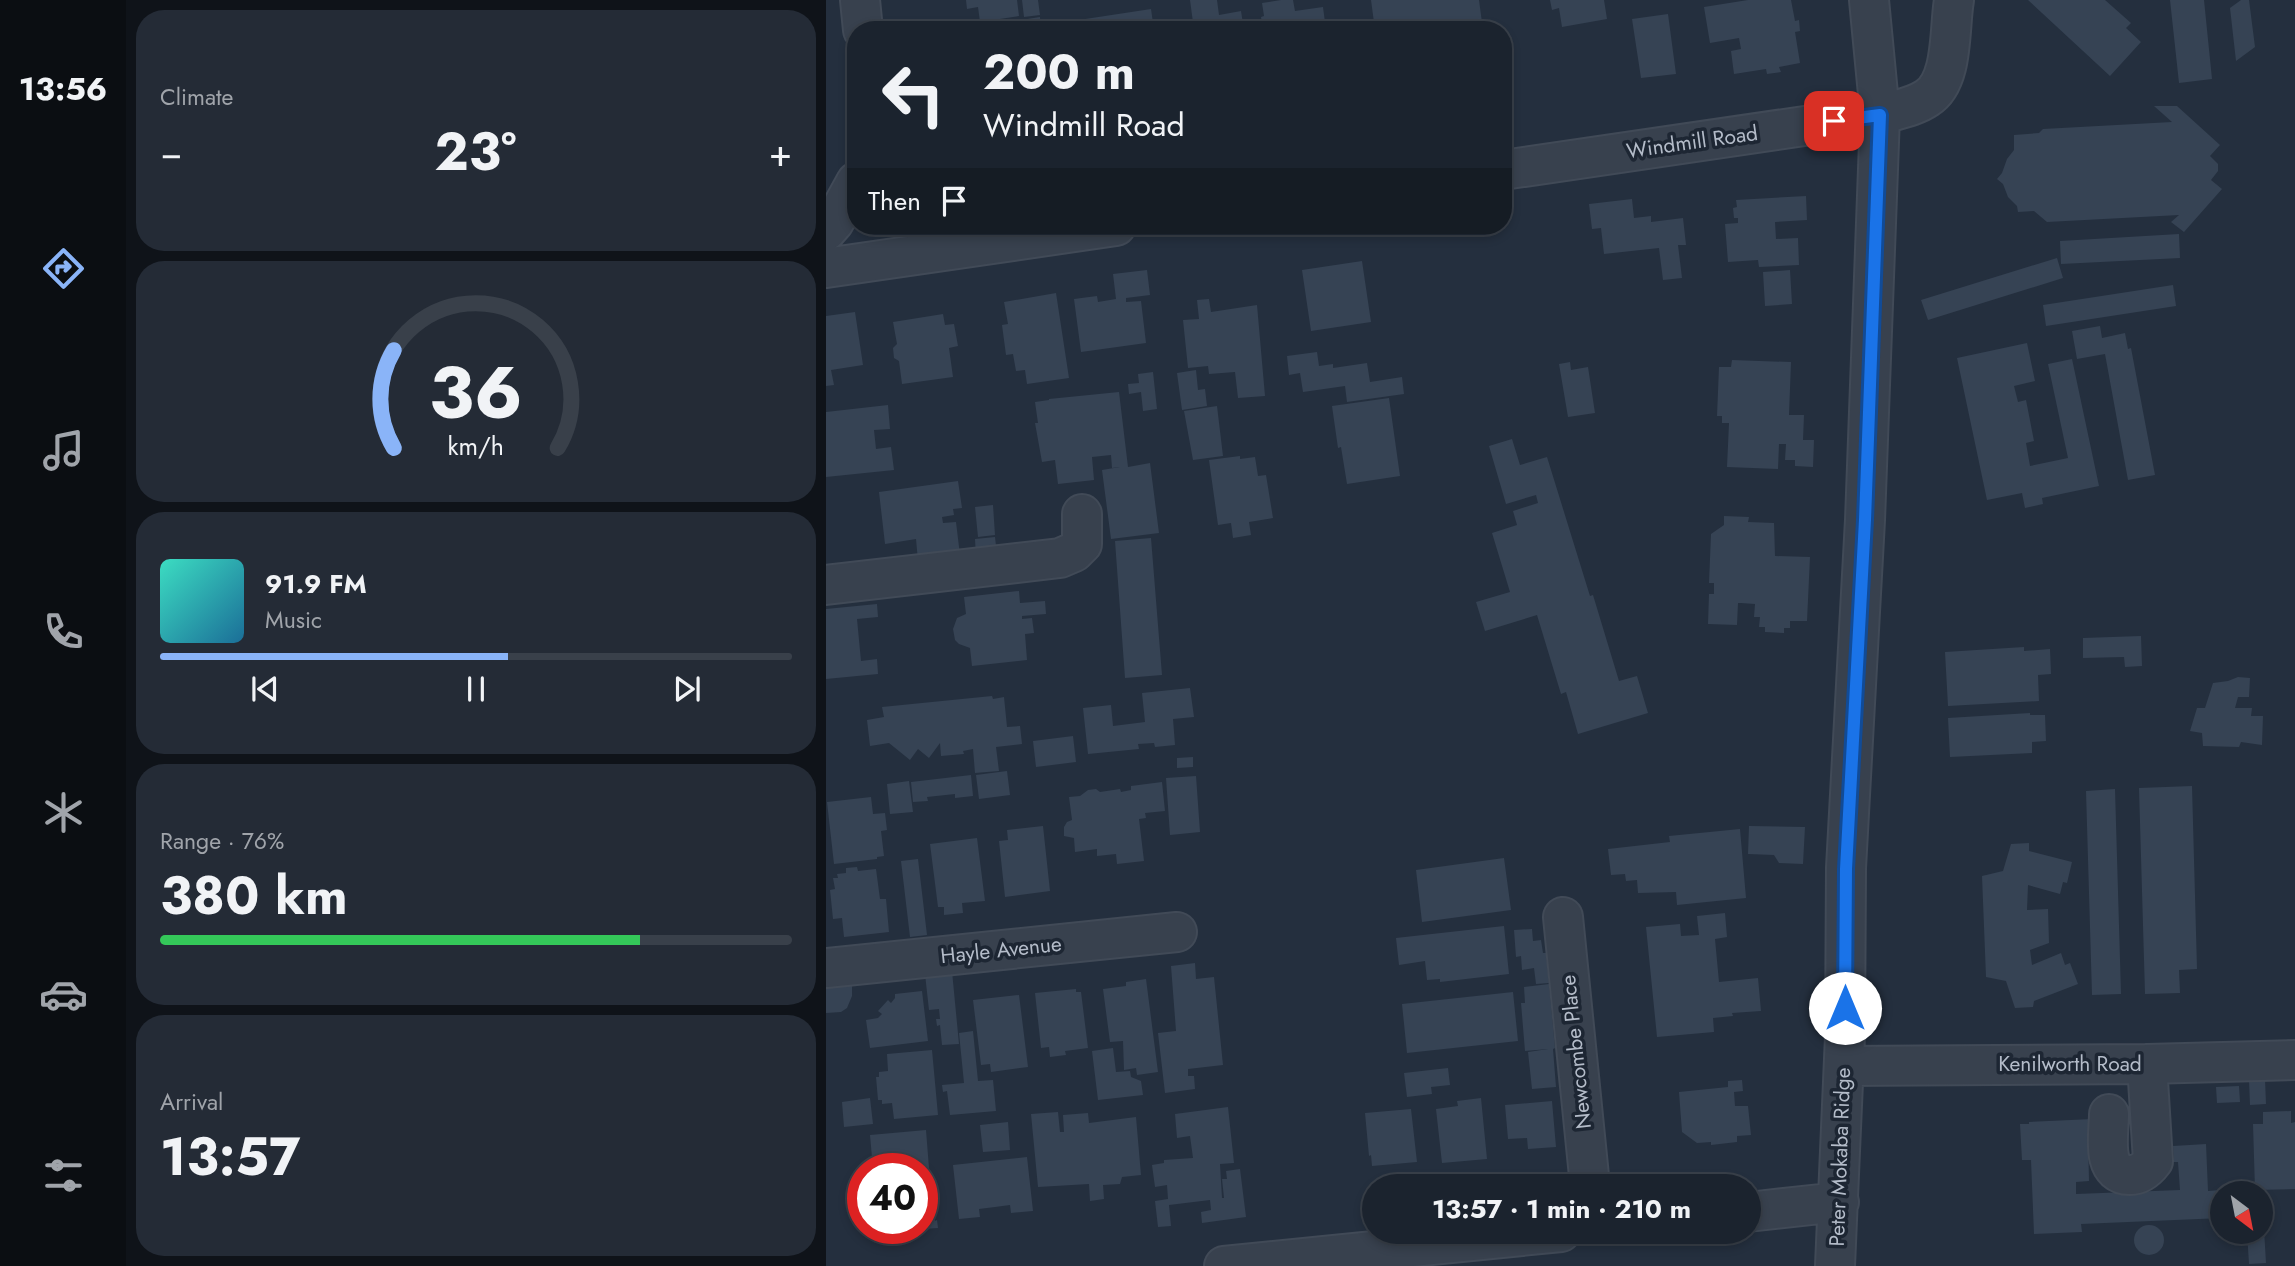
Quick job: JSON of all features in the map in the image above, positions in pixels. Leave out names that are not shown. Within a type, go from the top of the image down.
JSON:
[{"type":"street","points":[[860,0],[862,21]]},
{"type":"street","name":"Peter Mokaba Ridge","points":[[1835,1266],[1844,1066],[1846,869],[1865,520],[1880,115],[1869,0]]},
{"type":"street","name":"Windmill Road","points":[[1512,169],[1880,115],[1928,98],[1941,83],[1948,60],[1954,0]]},
{"type":"street","points":[[826,232],[847,198]]},
{"type":"street","points":[[826,268],[1054,235]]},
{"type":"street","points":[[826,584],[1060,558],[1074,552],[1082,544],[1082,514]]},
{"type":"street","name":"Newcombe Place","points":[[1563,917],[1589,1174]]},
{"type":"street","name":"Hayle Avenue","points":[[826,968],[1177,932]]},
{"type":"street","name":"Kenilworth Road","points":[[1844,1066],[2147,1063],[2293,1056]]},
{"type":"street","points":[[2109,1114],[2109,1163],[2114,1170],[2129,1175],[2148,1168],[2152,1161],[2147,1063]]},
{"type":"street","points":[[1761,1211],[1839,1202]]},
{"type":"street","points":[[1224,1266],[1442,1244]]},
{"type":"building","points":[[966,0],[1017,0],[1019,16],[980,21],[978,7],[967,9]]},
{"type":"building","points":[[1022,0],[1038,0],[1040,15],[1024,17]]},
{"type":"building","points":[[1190,0],[1217,0],[1219,15],[1241,11],[1243,21],[1193,21]]},
{"type":"building","points":[[1293,0],[1295,11],[1323,7],[1325,21],[1262,21],[1261,17],[1264,16],[1262,3]]},
{"type":"building","points":[[1371,0],[1479,0],[1482,21],[1374,21]]},
{"type":"building","points":[[1550,0],[1604,0],[1607,19],[1562,27],[1559,8],[1552,10]]},
{"type":"building","points":[[1748,0],[1791,0],[1795,21],[1799,20],[1800,31],[1795,32],[1800,63],[1779,67],[1781,72],[1767,74],[1766,69],[1734,74],[1731,51],[1741,49],[1739,38],[1710,43],[1704,7]]},
{"type":"building","points":[[2028,0],[2105,0],[2131,23],[2126,28],[2141,42],[2110,76]]},
{"type":"building","points":[[2170,0],[2204,0],[2212,79],[2179,83]]},
{"type":"building","points":[[2241,0],[2249,0],[2255,47],[2236,61],[2230,8]]},
{"type":"building","points":[[1151,9],[1153,21],[1072,21]]},
{"type":"building","points":[[1668,14],[1676,74],[1641,78],[1632,19]]},
{"type":"building","points":[[1040,17],[1040,21],[1014,21]]},
{"type":"building","points":[[2154,106],[2177,106],[2220,145],[2210,156],[2218,164],[2218,171],[2211,180],[2222,189],[2184,232],[2171,222],[2179,215],[2047,222],[2034,211],[2018,212],[2003,184],[1997,179],[2014,150],[2014,135],[2039,133],[2043,129],[2172,122]]},
{"type":"building","points":[[1806,196],[1807,220],[1775,222],[1776,239],[1798,238],[1799,265],[1759,267],[1758,260],[1728,262],[1725,224],[1738,223],[1738,218],[1734,218],[1733,208],[1737,207],[1736,200]]},
{"type":"building","points":[[1632,199],[1634,218],[1651,216],[1651,222],[1683,218],[1686,245],[1678,245],[1682,278],[1663,280],[1659,248],[1604,254],[1601,228],[1592,229],[1589,204]]},
{"type":"building","points":[[2179,234],[2180,258],[2061,264],[2060,241]]},
{"type":"building","points":[[2057,258],[2063,278],[1928,320],[1921,300]]},
{"type":"building","points":[[1362,261],[1371,322],[1311,331],[1302,270]]},
{"type":"building","points":[[1147,270],[1150,295],[1126,298],[1126,302],[1141,301],[1146,343],[1081,352],[1074,299],[1097,296],[1098,302],[1116,299],[1113,274]]},
{"type":"building","points":[[1790,270],[1792,304],[1765,306],[1763,272]]},
{"type":"building","points":[[2173,285],[2176,306],[2046,326],[2043,305]]},
{"type":"building","points":[[1056,293],[1069,378],[1027,384],[1025,370],[1016,371],[1013,354],[1006,355],[1002,325],[1008,324],[1004,302]]},
{"type":"building","points":[[1209,299],[1211,312],[1257,305],[1265,396],[1238,398],[1235,372],[1209,374],[1208,366],[1188,368],[1183,320],[1199,319],[1197,300]]},
{"type":"building","points":[[855,312],[863,365],[831,370],[834,385],[826,386],[826,316]]},
{"type":"building","points":[[943,314],[945,325],[954,324],[958,346],[949,348],[953,377],[902,384],[899,361],[894,358],[893,348],[897,344],[893,322]]},
{"type":"building","points":[[2100,326],[2102,338],[2125,333],[2128,349],[2131,348],[2155,475],[2128,480],[2105,354],[2077,359],[2072,331]]},
{"type":"building","points":[[2027,343],[2035,381],[2014,386],[2018,402],[2026,400],[2034,441],[2026,443],[2030,466],[2068,458],[2048,364],[2072,359],[2099,486],[2042,498],[2043,504],[2025,508],[2022,493],[1987,500],[1957,358]]},
{"type":"building","points":[[1317,352],[1319,366],[1333,364],[1333,368],[1367,363],[1370,382],[1402,377],[1404,394],[1347,402],[1345,386],[1303,392],[1300,373],[1289,375],[1287,356]]},
{"type":"building","points":[[1732,360],[1791,362],[1789,415],[1804,415],[1803,440],[1814,440],[1813,467],[1795,466],[1795,460],[1785,460],[1786,444],[1779,444],[1778,469],[1727,467],[1729,423],[1722,423],[1722,416],[1717,416],[1719,367],[1731,367]]},
{"type":"building","points":[[1570,362],[1571,370],[1588,367],[1595,413],[1568,417],[1559,364]]},
{"type":"building","points":[[1196,370],[1198,390],[1205,389],[1207,406],[1182,410],[1177,373]]},
{"type":"building","points":[[1153,372],[1157,409],[1143,411],[1141,392],[1129,394],[1128,384],[1139,383],[1138,374]]},
{"type":"building","points":[[1119,392],[1128,467],[1150,463],[1159,533],[1111,539],[1102,470],[1120,467],[1112,468],[1111,455],[1092,457],[1094,480],[1058,484],[1055,460],[1042,462],[1035,423],[1038,423],[1035,402]]},
{"type":"building","points":[[1389,398],[1400,476],[1347,484],[1332,406]]},
{"type":"building","points":[[888,405],[890,429],[874,430],[876,449],[891,447],[894,470],[826,477],[826,412]]},
{"type":"building","points":[[1217,406],[1223,456],[1193,460],[1184,411]]},
{"type":"building","points":[[1512,439],[1520,465],[1547,457],[1619,681],[1637,676],[1648,713],[1578,734],[1566,692],[1561,694],[1537,615],[1485,631],[1476,602],[1510,592],[1492,533],[1517,525],[1513,511],[1538,503],[1536,495],[1506,504],[1489,446]]},
{"type":"building","points":[[1240,456],[1240,459],[1255,457],[1258,476],[1266,475],[1273,518],[1249,522],[1251,535],[1233,538],[1231,523],[1218,525],[1209,460]]},
{"type":"building","points":[[958,481],[962,508],[953,509],[954,515],[942,517],[943,523],[956,522],[960,555],[918,561],[916,539],[885,544],[879,492]]},
{"type":"building","points":[[993,505],[995,535],[978,537],[975,507]]},
{"type":"building","points":[[1724,516],[1749,517],[1748,522],[1774,523],[1775,556],[1810,557],[1807,621],[1790,621],[1790,628],[1784,628],[1784,633],[1765,632],[1765,627],[1759,627],[1760,617],[1754,617],[1755,604],[1738,603],[1737,625],[1708,624],[1709,594],[1714,594],[1714,583],[1709,583],[1711,534],[1724,525]]},
{"type":"building","points":[[995,537],[997,555],[976,557],[975,539]]},
{"type":"building","points":[[1151,538],[1162,675],[1125,678],[1115,541]]},
{"type":"building","points":[[1019,591],[1020,603],[1045,601],[1046,614],[1022,616],[1022,619],[1032,618],[1034,633],[1025,634],[1027,660],[972,666],[970,648],[955,640],[953,629],[957,618],[966,614],[964,597]]},
{"type":"building","points":[[877,604],[878,617],[857,619],[861,661],[877,659],[878,674],[826,679],[826,609]]},
{"type":"building","points":[[2141,636],[2142,666],[2125,667],[2124,657],[2083,658],[2083,638]]},
{"type":"building","points":[[2024,647],[2024,651],[2050,649],[2051,674],[2038,675],[2039,701],[1948,706],[1945,652]]},
{"type":"building","points":[[2238,677],[2250,678],[2249,697],[2238,697],[2235,708],[2252,708],[2251,716],[2263,716],[2262,745],[2241,742],[2239,747],[2203,746],[2202,733],[2190,731],[2197,708],[2205,708],[2213,683]]},
{"type":"building","points":[[1190,688],[1194,717],[1173,719],[1175,745],[1155,747],[1154,743],[1138,744],[1139,749],[1088,754],[1083,708],[1111,705],[1113,726],[1145,722],[1142,693]]},
{"type":"building","points":[[992,696],[993,699],[1004,697],[1007,727],[1020,726],[1022,744],[996,747],[999,771],[975,773],[973,749],[963,751],[964,754],[941,756],[940,743],[929,758],[918,749],[910,760],[889,743],[870,746],[867,720],[884,717],[882,707]]},
{"type":"building","points":[[2030,713],[2045,715],[2046,741],[2032,742],[2032,753],[1950,757],[1948,718]]},
{"type":"building","points":[[1073,736],[1076,762],[1036,767],[1033,741]]},
{"type":"building","points":[[1193,757],[1193,767],[1177,768],[1177,758]]},
{"type":"building","points":[[1007,771],[1010,795],[979,799],[976,775]]},
{"type":"building","points":[[971,775],[973,796],[955,798],[955,794],[927,797],[928,801],[913,802],[911,782]]},
{"type":"building","points":[[1196,776],[1200,832],[1170,835],[1166,778]]},
{"type":"building","points":[[909,781],[913,812],[890,814],[887,784]]},
{"type":"building","points":[[1162,782],[1165,811],[1145,813],[1146,818],[1139,819],[1144,861],[1117,864],[1116,854],[1097,856],[1097,849],[1075,852],[1074,838],[1064,836],[1064,827],[1072,820],[1069,797],[1080,796],[1088,790],[1096,789],[1100,792],[1120,789],[1121,792],[1131,790],[1131,786]]},
{"type":"building","points":[[2192,786],[2197,969],[2179,970],[2180,993],[2145,994],[2139,788]]},
{"type":"building","points":[[2115,789],[2121,994],[2092,995],[2086,791]]},
{"type":"building","points":[[871,797],[873,814],[885,813],[887,830],[881,831],[884,856],[834,864],[827,802]]},
{"type":"building","points":[[1043,826],[1050,891],[1005,897],[999,841],[1008,840],[1007,830]]},
{"type":"building","points":[[1749,826],[1805,827],[1803,864],[1779,863],[1774,855],[1748,854]]},
{"type":"building","points":[[1740,829],[1746,898],[1677,905],[1676,892],[1638,893],[1637,880],[1626,881],[1625,874],[1611,875],[1608,849],[1670,842],[1669,836]]},
{"type":"building","points":[[977,838],[985,901],[962,903],[963,913],[944,915],[944,907],[938,907],[930,844]]},
{"type":"building","points":[[2029,843],[2029,851],[2072,862],[2067,883],[2063,882],[2060,894],[2028,885],[2027,910],[2048,909],[2049,943],[2030,950],[2032,965],[2061,953],[2065,965],[2070,963],[2078,984],[2034,1001],[2033,1007],[2015,1008],[2006,981],[1986,977],[1982,876],[2003,871],[2011,844]]},
{"type":"building","points":[[1504,858],[1511,910],[1422,922],[1416,870]]},
{"type":"building","points":[[918,859],[927,935],[910,937],[901,861]]},
{"type":"building","points":[[857,867],[858,871],[876,869],[880,899],[886,899],[889,932],[844,937],[842,918],[833,919],[830,890],[835,889],[833,878],[838,878],[837,874],[846,873],[846,868]]},
{"type":"building","points":[[1725,913],[1727,937],[1715,939],[1719,982],[1758,978],[1761,1011],[1732,1013],[1733,1016],[1713,1018],[1714,1032],[1657,1037],[1646,927],[1680,924],[1681,936],[1699,935],[1697,916]]},
{"type":"building","points":[[1504,926],[1509,974],[1440,982],[1440,979],[1427,980],[1425,961],[1399,965],[1396,938]]},
{"type":"building","points":[[1532,929],[1533,941],[1541,940],[1543,953],[1546,953],[1549,983],[1536,984],[1534,968],[1522,970],[1521,956],[1516,957],[1514,930]]},
{"type":"building","points":[[1195,963],[1196,979],[1214,977],[1223,1065],[1188,1069],[1188,1076],[1194,1076],[1195,1089],[1165,1093],[1158,1033],[1176,1031],[1171,966]]},
{"type":"building","points":[[952,971],[959,1044],[942,1045],[940,1025],[937,1026],[936,1019],[940,1019],[939,1009],[929,1010],[925,974]]},
{"type":"building","points":[[1146,979],[1158,1072],[1137,1075],[1136,1068],[1124,1070],[1123,1041],[1110,1042],[1103,989],[1126,986],[1126,982]]},
{"type":"building","points":[[1549,984],[1556,1087],[1532,1089],[1528,1052],[1548,1049],[1525,1051],[1521,1003],[1525,1003],[1524,987]]},
{"type":"building","points":[[852,985],[852,996],[847,1008],[841,1012],[826,1013],[826,988]]},
{"type":"building","points":[[1076,989],[1076,992],[1081,992],[1088,1048],[1065,1051],[1066,1055],[1050,1057],[1049,1047],[1041,1048],[1035,993]]},
{"type":"building","points":[[922,991],[928,1041],[870,1048],[866,1020],[878,1018],[882,1014],[878,1011],[888,1000],[891,1003],[895,994]]},
{"type":"building","points":[[1513,992],[1518,1041],[1407,1053],[1402,1004]]},
{"type":"building","points":[[1019,995],[1028,1067],[991,1072],[990,1064],[981,1065],[973,1000]]},
{"type":"building","points":[[973,1031],[978,1081],[993,1080],[996,1111],[950,1115],[947,1091],[943,1092],[942,1085],[964,1083],[959,1033]]},
{"type":"building","points":[[1113,1048],[1116,1072],[1130,1071],[1131,1077],[1141,1081],[1143,1095],[1098,1100],[1092,1051]]},
{"type":"building","points":[[932,1050],[938,1115],[894,1119],[892,1103],[882,1104],[882,1100],[878,1100],[876,1077],[879,1077],[879,1072],[888,1071],[887,1054]]},
{"type":"building","points":[[1448,1068],[1450,1085],[1431,1087],[1432,1094],[1407,1097],[1404,1073]]},
{"type":"building","points":[[2265,1079],[2266,1104],[2250,1105],[2249,1080]]},
{"type":"building","points":[[1742,1080],[1743,1091],[1734,1092],[1735,1106],[1748,1106],[1751,1135],[1737,1136],[1737,1142],[1711,1145],[1711,1142],[1697,1143],[1682,1132],[1679,1092],[1728,1087],[1728,1081]]},
{"type":"building","points":[[2239,1086],[2240,1102],[2217,1103],[2216,1087]]},
{"type":"building","points":[[870,1098],[873,1124],[844,1127],[842,1102]]},
{"type":"building","points":[[1481,1098],[1487,1159],[1442,1163],[1436,1109],[1458,1106],[1457,1101]]},
{"type":"building","points":[[1552,1101],[1556,1147],[1528,1149],[1527,1138],[1508,1139],[1505,1105]]},
{"type":"building","points":[[1228,1107],[1234,1163],[1220,1164],[1222,1198],[1222,1179],[1227,1179],[1226,1171],[1240,1169],[1246,1217],[1202,1223],[1201,1212],[1211,1210],[1210,1200],[1169,1205],[1171,1226],[1158,1227],[1155,1201],[1168,1199],[1167,1185],[1155,1187],[1152,1165],[1164,1163],[1164,1160],[1193,1158],[1190,1136],[1177,1138],[1175,1114]]},
{"type":"building","points":[[1411,1109],[1417,1162],[1372,1166],[1365,1113]]},
{"type":"building","points":[[2291,1111],[2291,1123],[2295,1122],[2295,1189],[2273,1190],[2273,1181],[2255,1181],[2253,1124],[2263,1124],[2263,1112]]},
{"type":"building","points":[[1058,1112],[1060,1132],[1064,1132],[1063,1115],[1088,1113],[1089,1123],[1136,1117],[1141,1175],[1122,1177],[1120,1184],[1103,1185],[1104,1199],[1090,1201],[1089,1184],[1038,1187],[1031,1114]]},
{"type":"building","points":[[2093,1119],[2094,1139],[2088,1139],[2089,1181],[2076,1182],[2076,1194],[2180,1190],[2178,1162],[2174,1162],[2173,1146],[2206,1144],[2210,1219],[2081,1224],[2082,1232],[2034,1234],[2031,1160],[2022,1160],[2020,1124]]},
{"type":"building","points":[[1008,1122],[1010,1150],[983,1152],[980,1125]]},
{"type":"building","points":[[926,1130],[928,1153],[872,1153],[870,1135]]},
{"type":"building","points":[[1027,1157],[1033,1211],[1011,1213],[1010,1205],[979,1209],[980,1217],[959,1219],[953,1165]]},
{"type":"building","points":[[2149,1225],[2155,1226],[2163,1234],[2163,1246],[2155,1254],[2149,1255],[2143,1254],[2135,1246],[2134,1240],[2135,1234],[2143,1226]]},
{"type":"building","points":[[2248,1244],[2265,1244],[2266,1263],[2249,1264]]},
{"type":"route","points":[[1834,121],[1880,115],[1865,520],[1846,869],[1845,1008]]}]
